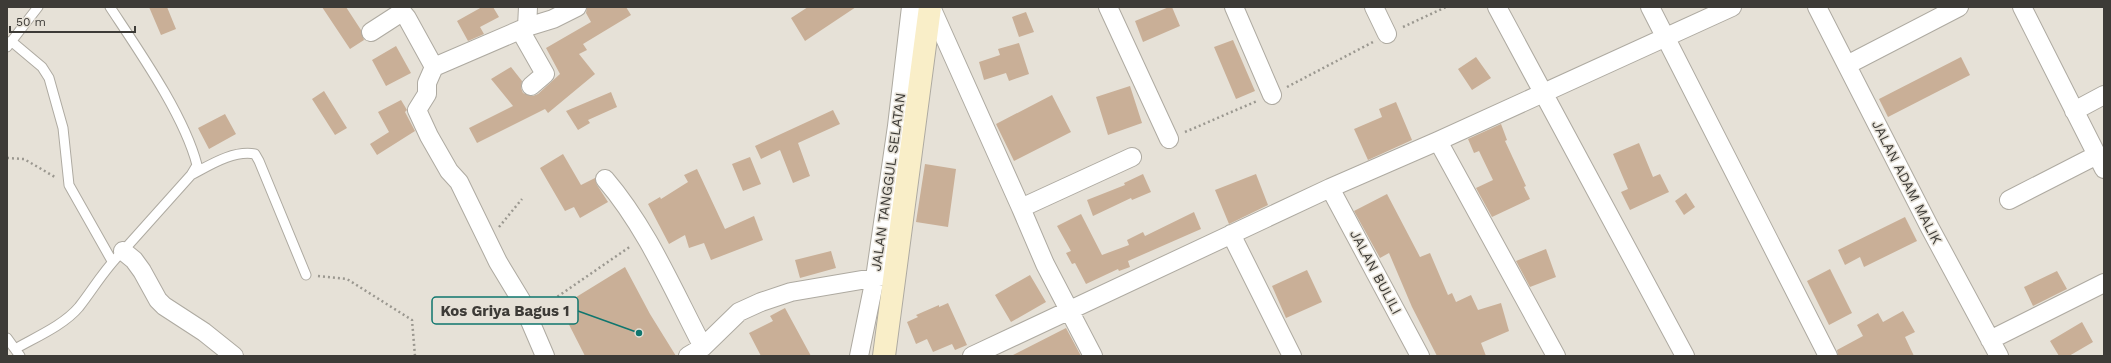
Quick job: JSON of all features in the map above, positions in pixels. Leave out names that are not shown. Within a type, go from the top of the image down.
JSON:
[{"type":"street","points":[[528,7],[524,29],[545,74],[531,86]]},
{"type":"street","points":[[545,356],[520,300],[487,241],[459,182],[449,171],[429,136],[417,110],[427,94],[427,83],[434,67],[524,29],[553,19],[577,7]]},
{"type":"street","name":"JALAN TANGGUL SELATAN","points":[[884,356],[885,276],[910,7]]},
{"type":"street","points":[[930,7],[1045,264],[1093,356]]},
{"type":"street","name":"JALAN TANGGUL SELATAN","points":[[858,356],[885,276],[914,117],[930,7]]},
{"type":"street","points":[[1108,7],[1169,139]]},
{"type":"street","points":[[1234,7],[1272,95]]},
{"type":"street","points":[[1374,7],[1387,34]]},
{"type":"street","points":[[1497,7],[1545,93],[1685,356]]},
{"type":"street","points":[[1650,7],[1828,356]]},
{"type":"street","points":[[972,356],[1330,188],[1545,93],[1732,7]]},
{"type":"street","name":"JALAN ADAM MALIK","points":[[1817,7],[1930,228],[1998,356]]},
{"type":"street","points":[[1846,65],[1959,7]]},
{"type":"street","points":[[2009,200],[2100,162],[2022,7]]},
{"type":"street","points":[[371,32],[402,12],[407,18],[434,67]]},
{"type":"street","points":[[2074,111],[2104,95]]},
{"type":"street","points":[[1438,141],[1556,356]]},
{"type":"street","points":[[1021,208],[1132,156]]},
{"type":"street","points":[[605,179],[618,194],[646,236],[696,352],[739,312],[761,302],[791,292],[885,276]]},
{"type":"street","name":"JALAN BULILI","points":[[1330,188],[1420,356]]},
{"type":"street","points":[[1231,234],[1292,356]]},
{"type":"street","points":[[117,256],[134,260],[142,271],[158,300],[164,306],[204,332],[234,356]]},
{"type":"street","points":[[1990,340],[2104,283]]},
{"type":"lane","points":[[38,7],[9,44],[42,68],[49,78],[63,128],[70,185],[117,256]]},
{"type":"lane","points":[[7,338],[18,352],[71,315],[117,256],[191,175],[197,165],[186,136],[162,91],[110,7]]},
{"type":"lane","points":[[191,175],[218,161],[248,153],[255,154],[262,166],[306,275]]},
{"type":"path","points":[[1169,139],[1272,95],[1387,34],[1446,7]]},
{"type":"path","points":[[7,158],[24,160],[70,185]]},
{"type":"path","points":[[487,241],[522,199]]},
{"type":"path","points":[[528,317],[646,236]]},
{"type":"path","points":[[306,275],[347,279],[412,320],[416,356]]},
{"type":"building","points":[[149,7],[167,7],[176,29],[161,35]]},
{"type":"building","points":[[322,7],[346,7],[361,30],[364,40],[350,49]]},
{"type":"building","points":[[482,7],[493,7],[499,17],[480,27],[484,34],[468,41],[457,21]]},
{"type":"building","points":[[587,7],[626,7],[631,15],[583,44],[587,50],[579,54],[595,74],[548,113],[545,109],[477,143],[469,128],[513,106],[491,79],[511,67],[522,81],[521,88],[523,93],[533,96],[538,94],[560,74],[546,48],[591,22],[586,13]]},
{"type":"building","points":[[808,7],[856,7],[805,41],[791,18]]},
{"type":"building","points":[[1172,7],[1180,26],[1143,42],[1135,21]]},
{"type":"building","points":[[1026,12],[1034,32],[1019,37],[1012,17]]},
{"type":"building","points":[[1233,40],[1255,91],[1236,99],[1214,47]]},
{"type":"building","points":[[1019,43],[1029,74],[1009,81],[1006,73],[984,80],[979,62],[1000,55],[998,49]]},
{"type":"building","points":[[396,46],[411,73],[386,86],[372,60]]},
{"type":"building","points":[[1476,57],[1491,78],[1472,90],[1458,69]]},
{"type":"building","points":[[1961,57],[1970,75],[1888,117],[1879,99]]},
{"type":"building","points":[[1130,86],[1142,123],[1108,135],[1096,97]]},
{"type":"building","points":[[324,91],[347,128],[335,135],[312,99]]},
{"type":"building","points":[[611,92],[617,107],[588,120],[590,123],[578,130],[566,111]]},
{"type":"building","points":[[1052,95],[1071,132],[1014,161],[996,124]]},
{"type":"building","points":[[401,100],[407,110],[405,112],[415,131],[377,155],[370,144],[389,132],[378,112]]},
{"type":"building","points":[[1396,102],[1412,140],[1368,160],[1354,129],[1382,117],[1379,109]]},
{"type":"building","points":[[833,110],[840,124],[798,143],[810,176],[793,183],[780,150],[761,159],[755,146]]},
{"type":"building","points":[[225,114],[236,134],[209,149],[198,128]]},
{"type":"building","points":[[1501,124],[1507,140],[1505,141],[1526,186],[1524,187],[1530,199],[1492,217],[1476,188],[1493,180],[1479,151],[1474,153],[1468,139]]},
{"type":"building","points":[[1639,143],[1653,177],[1660,174],[1669,192],[1630,210],[1621,192],[1628,189],[1613,154]]},
{"type":"building","points":[[563,154],[581,185],[595,178],[597,185],[608,202],[580,218],[574,207],[565,211],[540,168]]},
{"type":"building","points":[[750,157],[761,184],[743,191],[732,164]]},
{"type":"building","points":[[925,164],[956,169],[948,227],[916,222]]},
{"type":"building","points":[[697,169],[725,229],[754,216],[763,240],[711,260],[704,243],[689,248],[685,235],[669,244],[648,204],[660,197],[661,199],[688,182],[684,175]]},
{"type":"building","points":[[1143,174],[1151,192],[1132,200],[1131,198],[1093,216],[1087,200],[1125,185],[1124,183]]},
{"type":"building","points":[[1256,174],[1268,205],[1229,224],[1215,190]]},
{"type":"building","points":[[1686,193],[1695,207],[1684,215],[1675,201]]},
{"type":"building","points":[[1387,194],[1420,257],[1430,253],[1448,295],[1452,293],[1456,302],[1471,295],[1478,310],[1501,303],[1509,331],[1481,343],[1486,356],[1437,356],[1412,307],[1389,253],[1380,258],[1354,211]]},
{"type":"building","points":[[1194,212],[1201,229],[1128,261],[1130,267],[1119,271],[1118,269],[1086,284],[1075,263],[1072,264],[1066,253],[1071,251],[1057,226],[1081,214],[1102,255],[1129,245],[1127,240],[1143,232],[1145,236]]},
{"type":"building","points":[[1905,217],[1917,241],[1864,267],[1860,257],[1845,265],[1838,250]]},
{"type":"building","points":[[1546,249],[1556,277],[1530,287],[1516,261]]},
{"type":"building","points":[[831,251],[836,268],[800,278],[795,260]]},
{"type":"building","points":[[625,267],[650,314],[676,356],[585,356],[560,307]]},
{"type":"building","points":[[1830,269],[1852,313],[1829,325],[1807,281]]},
{"type":"building","points":[[1307,270],[1322,302],[1286,318],[1272,286]]},
{"type":"building","points":[[2057,271],[2067,289],[2033,306],[2024,287]]},
{"type":"building","points":[[1030,275],[1046,302],[1011,322],[995,295]]},
{"type":"building","points":[[948,303],[967,345],[955,350],[952,344],[933,352],[927,339],[916,344],[907,322],[918,317],[916,315],[939,305],[939,307]]},
{"type":"building","points":[[785,308],[811,356],[761,356],[749,333],[773,321],[770,316]]},
{"type":"building","points":[[1903,311],[1915,332],[1905,337],[1914,356],[1838,356],[1837,350],[1863,336],[1857,325],[1878,313],[1883,322]]},
{"type":"building","points":[[2082,322],[2093,342],[2069,356],[2059,356],[2050,341]]},
{"type":"building","points":[[1066,328],[1081,356],[1011,356]]},
{"type":"place","name":"Kos Griya Bagus 1","points":[[639,333]]}]
